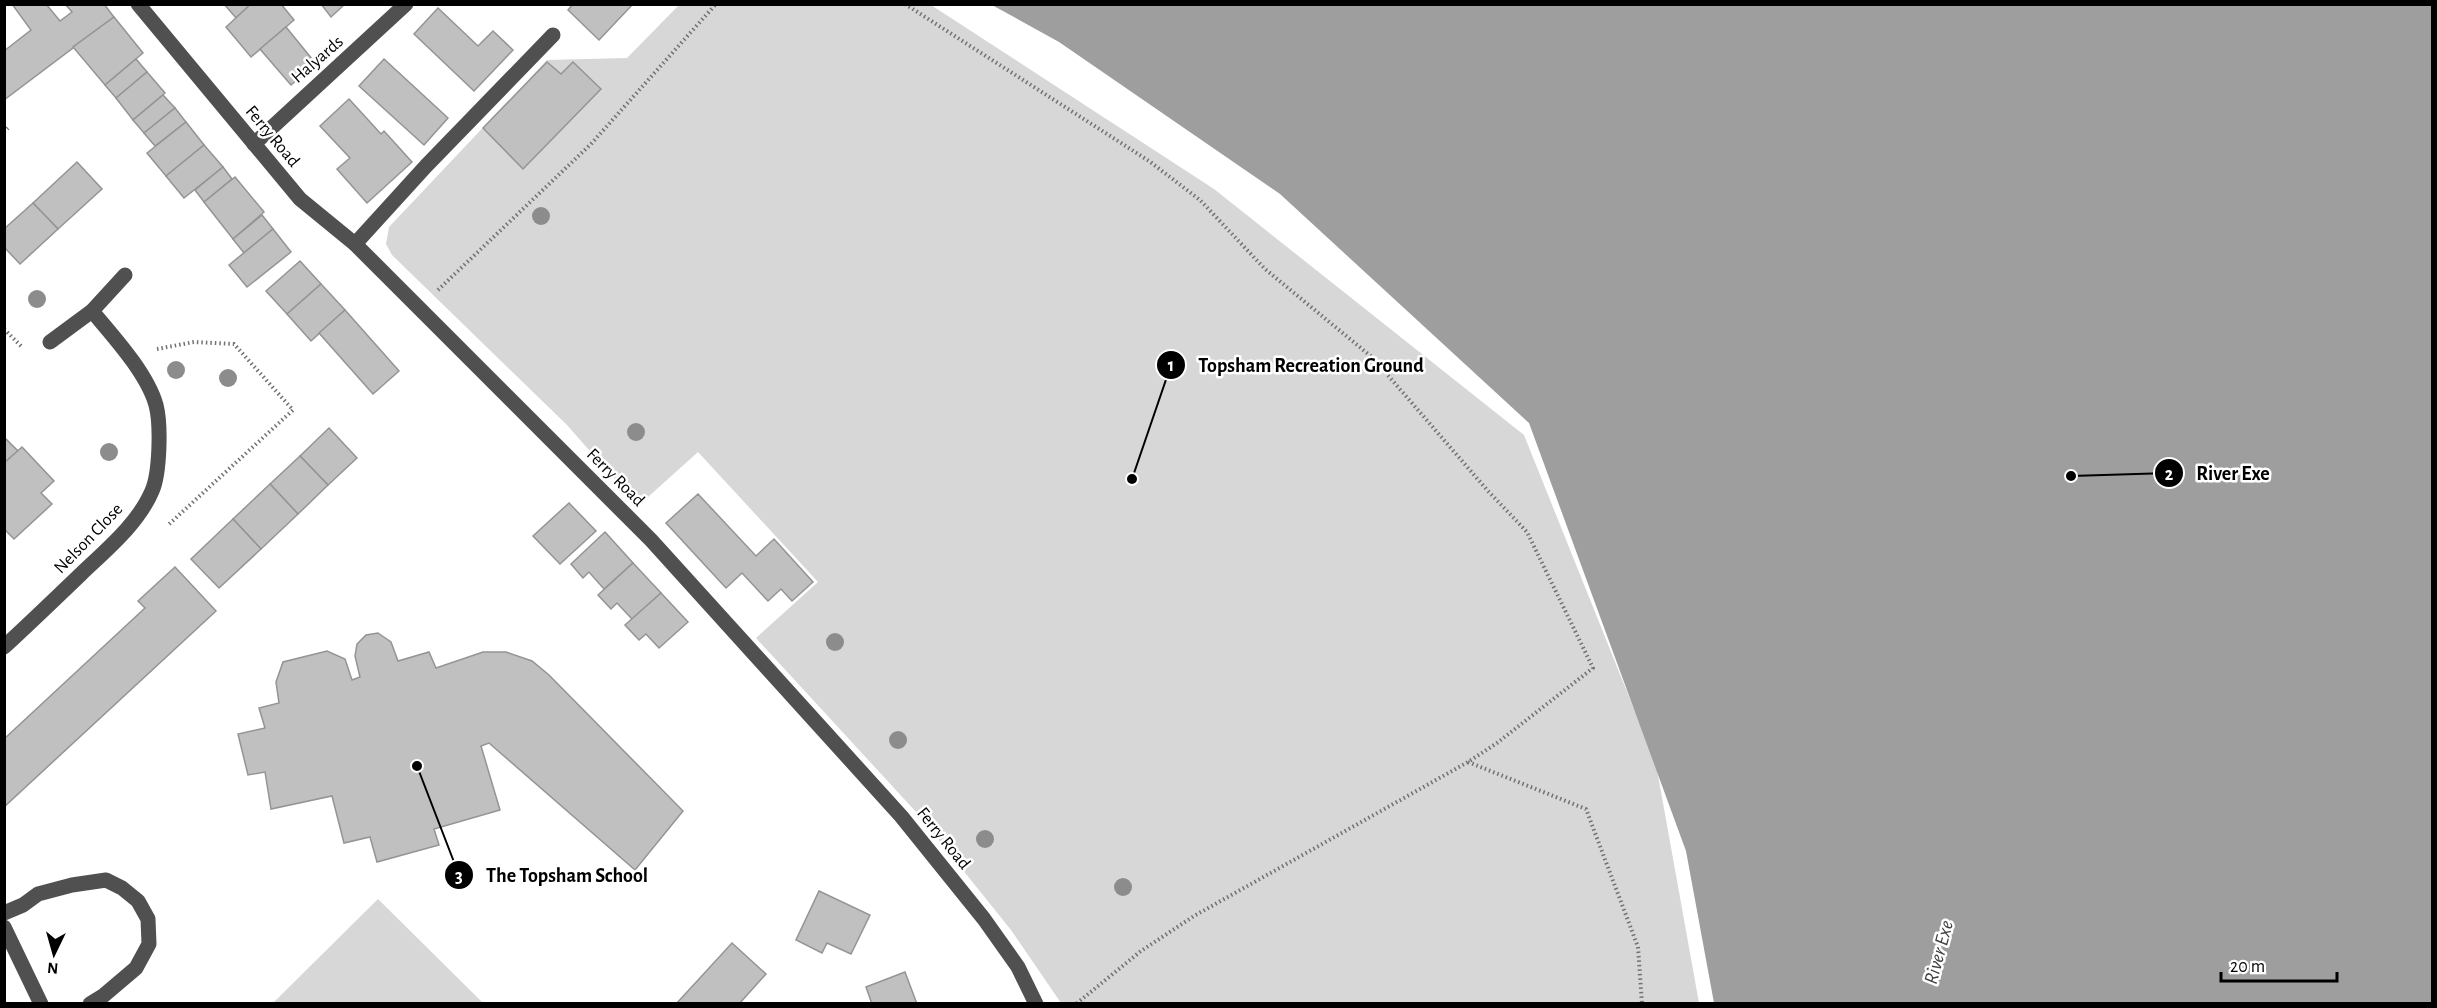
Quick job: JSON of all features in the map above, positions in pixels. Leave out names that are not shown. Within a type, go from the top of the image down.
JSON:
[{"type":"street","name":"Ferry Road","points":[[138,4],[300,199],[355,244],[651,540],[901,816],[984,919],[1018,967],[1036,1004]]},
{"type":"street","name":"Halyards","points":[[254,144],[406,4]]},
{"type":"street","points":[[355,244],[426,166],[554,35]]},
{"type":"street","points":[[50,342],[92,311],[125,275]]},
{"type":"street","name":"Nelson Close","points":[[4,647],[112,545],[140,512],[152,491],[159,454],[156,406],[127,354],[92,311]]},
{"type":"street","points":[[4,913],[23,905],[38,894],[72,885],[106,880],[122,888],[138,901],[148,919],[149,944],[136,968],[90,1004]]},
{"type":"street","points":[[4,927],[41,1004]]},
{"type":"path","points":[[419,308],[591,144],[716,4]]},
{"type":"path","points":[[905,4],[1149,161],[1200,200],[1265,269],[1373,358],[1488,491],[1527,532],[1593,668],[1497,743],[1468,762],[1194,916],[1141,951],[1076,1004]]},
{"type":"path","points":[[127,354],[194,342],[234,344],[293,410],[159,533]]},
{"type":"path","points":[[1468,762],[1586,809],[1638,947],[1642,1004]]},
{"type":"shaded area","points":[[679,5],[931,5],[1214,189],[1524,435],[1656,764],[1699,1003],[1061,1003],[1011,930],[917,813],[756,638],[818,582],[698,452],[638,506],[567,425],[392,255],[386,244],[389,227],[547,60],[627,58]]},
{"type":"shaded area","points":[[378,899],[483,1003],[273,1003]]},
{"type":"water","points":[[992,5],[2432,5],[2432,1003],[1714,1003],[1686,851],[1529,423],[1280,194],[1059,42]]},
{"type":"building","points":[[12,4],[46,4],[60,21],[72,12],[65,4],[104,4],[114,17],[4,100],[4,51],[31,30]]},
{"type":"building","points":[[224,4],[251,4],[236,18]]},
{"type":"building","points":[[251,4],[281,4],[294,20],[251,57],[226,27]]},
{"type":"building","points":[[321,4],[345,4],[331,17]]},
{"type":"building","points":[[573,4],[633,4],[599,40],[568,10]]},
{"type":"building","points":[[438,8],[478,46],[493,31],[513,50],[474,91],[414,34]]},
{"type":"building","points":[[114,17],[143,53],[105,85],[73,47]]},
{"type":"building","points":[[286,27],[316,64],[291,85],[260,49]]},
{"type":"building","points":[[136,59],[147,72],[116,98],[105,85]]},
{"type":"building","points":[[384,59],[448,118],[424,145],[359,86]]},
{"type":"building","points":[[547,62],[561,74],[573,62],[601,89],[523,169],[483,128]]},
{"type":"building","points":[[147,72],[165,93],[133,120],[116,98]]},
{"type":"building","points":[[163,95],[175,108],[144,133],[133,120]]},
{"type":"building","points":[[349,99],[381,134],[384,131],[412,162],[367,203],[337,169],[350,158],[320,126]]},
{"type":"building","points":[[175,108],[186,122],[155,146],[144,133]]},
{"type":"building","points":[[186,122],[204,145],[166,176],[147,153]]},
{"type":"building","points":[[204,145],[223,167],[184,198],[166,176]]},
{"type":"building","points":[[77,162],[102,189],[58,229],[33,203]]},
{"type":"building","points":[[223,167],[232,179],[204,202],[195,190]]},
{"type":"building","points":[[235,177],[264,212],[233,239],[204,202]]},
{"type":"building","points":[[33,203],[58,229],[20,264],[4,247],[4,229]]},
{"type":"building","points":[[262,215],[273,229],[244,253],[233,239]]},
{"type":"building","points":[[273,229],[291,252],[247,287],[229,265]]},
{"type":"building","points":[[300,261],[321,284],[287,314],[266,291]]},
{"type":"building","points":[[321,284],[345,310],[311,341],[287,314]]},
{"type":"building","points":[[345,310],[399,371],[373,394],[319,333]]},
{"type":"building","points":[[329,428],[357,458],[328,485],[300,456]]},
{"type":"building","points":[[4,437],[18,451],[4,463]]},
{"type":"building","points":[[22,447],[54,481],[41,493],[52,504],[14,539],[4,529],[4,463]]},
{"type":"building","points":[[300,456],[328,485],[298,514],[270,484]]},
{"type":"building","points":[[270,484],[298,514],[261,549],[233,519]]},
{"type":"building","points":[[698,494],[756,556],[774,539],[813,582],[792,601],[781,589],[768,601],[742,573],[726,588],[666,523]]},
{"type":"building","points":[[569,503],[596,531],[560,564],[533,536]]},
{"type":"building","points":[[233,519],[261,549],[219,588],[191,559]]},
{"type":"building","points":[[605,532],[633,563],[604,589],[589,572],[583,578],[571,564]]},
{"type":"building","points":[[633,563],[661,593],[632,619],[617,603],[611,609],[598,595]]},
{"type":"building","points":[[175,567],[216,611],[4,807],[4,739],[145,608],[138,601]]},
{"type":"building","points":[[661,593],[688,622],[659,648],[646,634],[639,640],[625,625]]},
{"type":"building","points":[[378,633],[391,642],[398,661],[429,652],[436,668],[483,652],[506,652],[532,661],[549,675],[683,811],[635,870],[489,743],[481,746],[500,810],[434,829],[439,845],[377,862],[370,837],[344,843],[332,796],[271,809],[265,772],[248,775],[238,734],[265,728],[259,708],[279,703],[276,682],[283,662],[327,651],[345,659],[352,680],[360,677],[355,656],[357,644],[366,635]]},
{"type":"building","points":[[819,891],[870,915],[851,954],[827,943],[822,953],[796,940]]},
{"type":"building","points":[[732,943],[766,974],[739,1004],[676,1004]]},
{"type":"building","points":[[905,972],[917,1004],[872,1004],[866,987]]},
{"type":"place","name":"River Exe","points":[[2071,476]]},
{"type":"place","name":"Topsham Recreation Ground","points":[[1132,479]]},
{"type":"place","name":"The Topsham School","points":[[417,766]]}]
